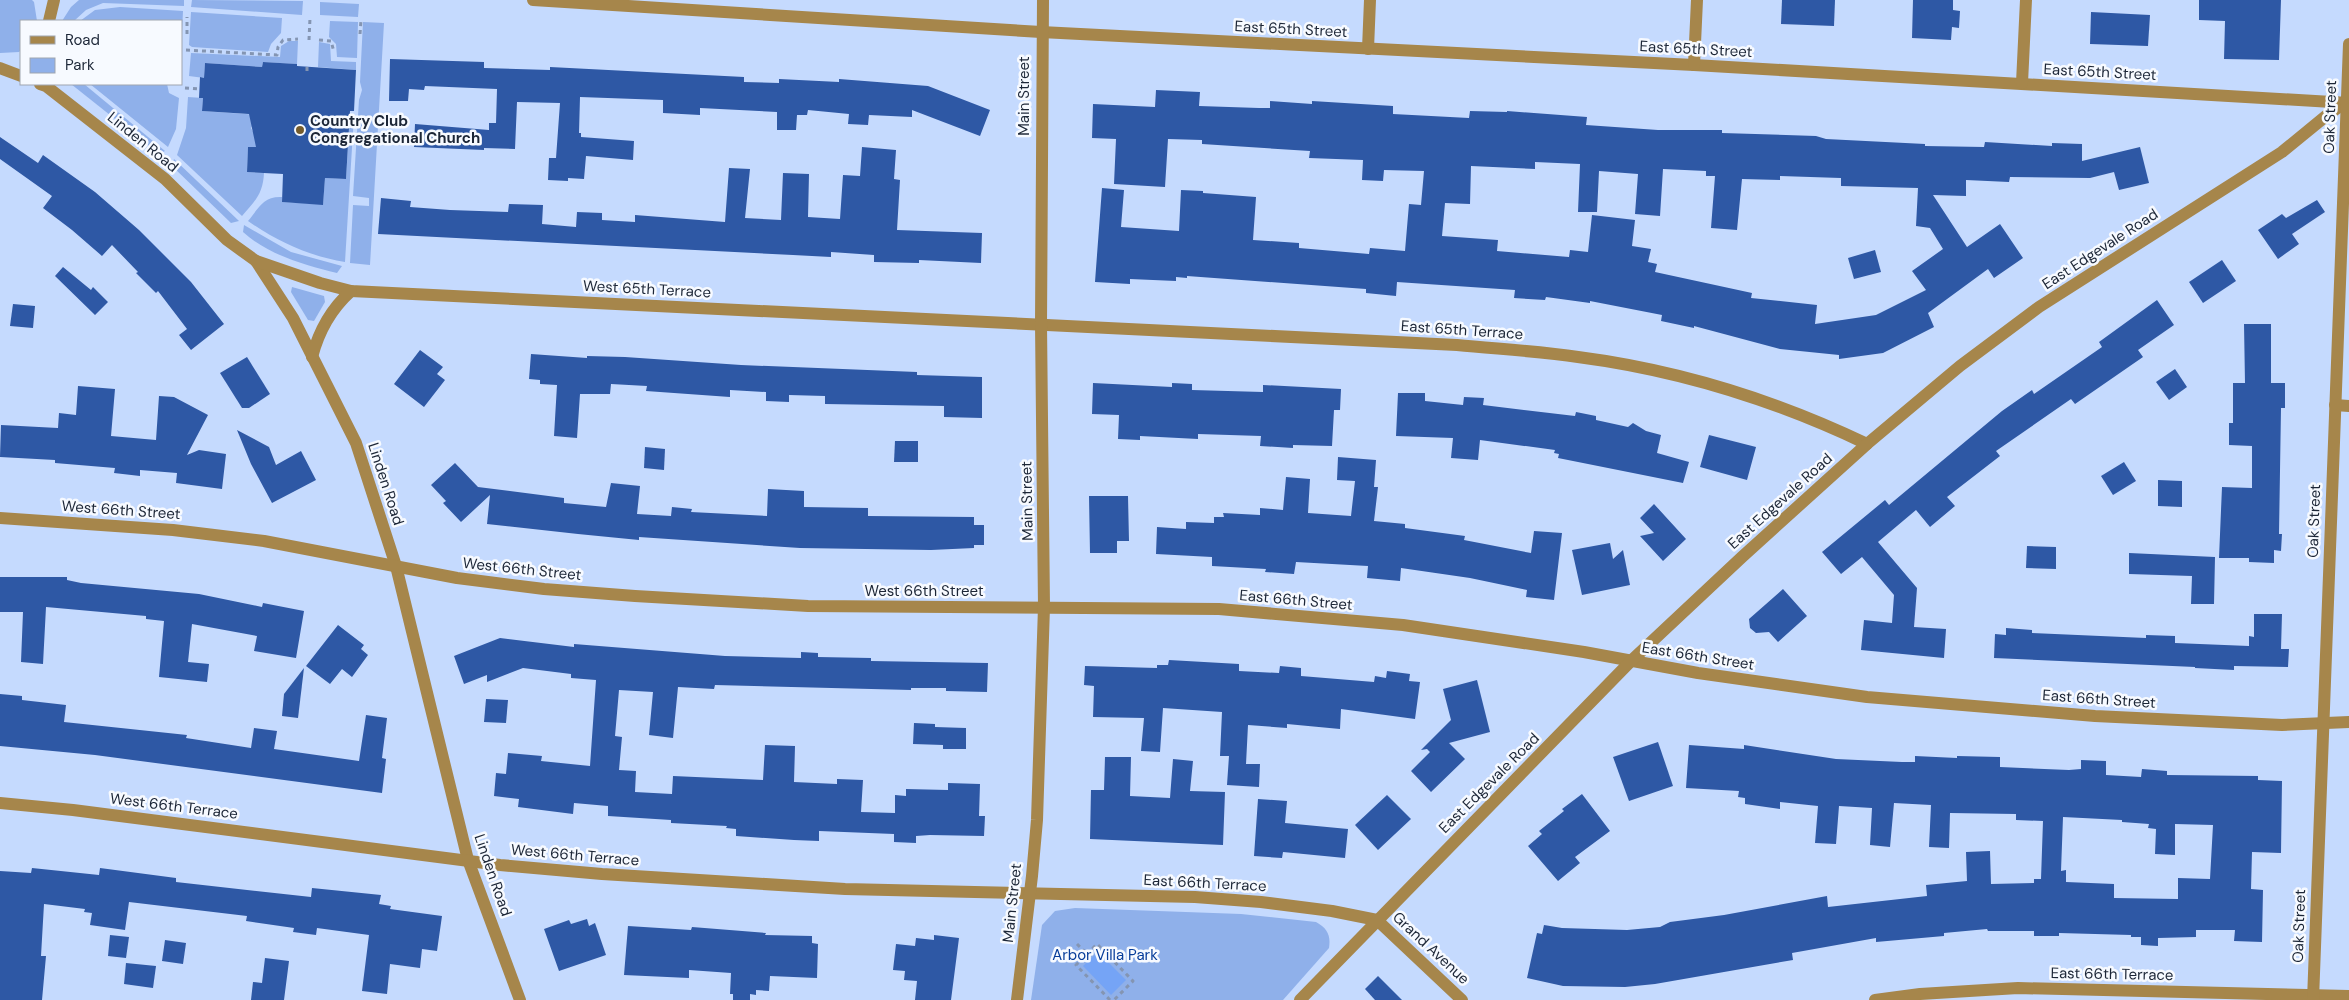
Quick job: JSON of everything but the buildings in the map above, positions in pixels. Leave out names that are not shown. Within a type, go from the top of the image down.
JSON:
[{"type":"street","points":[[49,20],[54,0]]},
{"type":"street","name":"East 65th Street","points":[[532,0],[714,5],[1041,32],[1694,65],[2348,103]]},
{"type":"street","name":"Main Street","points":[[1017,1000],[1037,820],[1044,607],[1041,324],[1042,0]]},
{"type":"street","points":[[1368,49],[1370,0]]},
{"type":"street","points":[[1694,65],[1697,0]]},
{"type":"street","points":[[2022,83],[2026,0]]},
{"type":"street","name":"Oak Street","points":[[2313,997],[2349,44]]},
{"type":"street","points":[[0,68],[20,76]]},
{"type":"street","name":"Linden Road","points":[[44,85],[166,179],[227,240],[256,260],[278,293],[312,357],[356,443],[396,566],[468,860],[520,1000]]},
{"type":"street","name":"East Edgevale Road","points":[[1300,1000],[1631,661],[1742,556],[1866,444],[1960,366],[2040,307],[2282,152],[2326,116],[2348,103]]},
{"type":"street","name":"West 65th Terrace","points":[[256,260],[320,283],[351,291],[1041,324]]},
{"type":"street","points":[[312,357],[317,337],[325,323],[337,304],[351,291]]},
{"type":"street","name":"East 65th Terrace","points":[[1041,324],[1457,345],[1578,357],[1664,372],[1747,394],[1811,418],[1866,444]]},
{"type":"street","points":[[2335,405],[2349,406]]},
{"type":"street","name":"West 66th Street","points":[[0,518],[173,530],[264,541],[457,578],[544,589],[738,603],[808,606],[1044,607]]},
{"type":"street","name":"East 66th Street","points":[[1044,607],[1218,609],[1403,625],[1698,673],[1867,697],[2095,716],[2282,725],[2349,722]]},
{"type":"street","name":"West 66th Terrace","points":[[0,803],[73,810],[509,866],[711,882],[845,889],[1030,894]]},
{"type":"street","name":"East 66th Terrace","points":[[1030,894],[1195,897],[1270,903],[1377,920]]},
{"type":"street","name":"Grand Avenue","points":[[1377,920],[1462,1000]]},
{"type":"street","name":"East 66th Terrace","points":[[1875,1000],[1920,994],[2018,988],[2313,997],[2349,996]]},
{"type":"path","points":[[187,17],[187,34]]},
{"type":"path","points":[[309,40],[310,18]]},
{"type":"path","points":[[360,34],[361,20]]},
{"type":"path","points":[[186,50],[277,55],[278,47],[283,40],[298,39]]},
{"type":"path","points":[[319,40],[331,41],[334,52]]},
{"type":"path","points":[[307,64],[307,71]]},
{"type":"path","points":[[185,88],[200,89]]},
{"type":"path","points":[[1077,944],[1087,954]]},
{"type":"path","points":[[1097,944],[1133,981],[1112,1000],[1076,965],[1087,954],[1097,944]]},
{"type":"green space","points":[[0,0],[32,0],[37,20],[20,20],[20,51],[0,53]]},
{"type":"green space","points":[[79,0],[184,0],[184,6],[103,3],[86,10],[75,20],[63,20],[71,7]]},
{"type":"green space","points":[[192,0],[303,1],[302,15],[191,7]]},
{"type":"green space","points":[[320,2],[359,4],[358,17],[320,15]]},
{"type":"green space","points":[[120,7],[183,11],[182,31],[182,20],[81,20],[95,10]]},
{"type":"green space","points":[[191,12],[282,18],[281,33],[271,44],[268,52],[192,47],[189,45]]},
{"type":"green space","points":[[330,21],[358,22],[357,58],[337,57],[336,44],[329,37]]},
{"type":"green space","points":[[363,22],[384,23],[370,265],[350,263],[353,205],[369,206],[369,198],[353,196],[359,100],[362,90],[360,82]]},
{"type":"green space","points":[[289,41],[298,41],[297,64],[263,62],[262,67],[205,63],[204,78],[189,76],[191,53],[280,57],[281,46]]},
{"type":"green space","points":[[319,42],[330,44],[331,61],[356,62],[356,70],[318,67]]},
{"type":"green space","points":[[72,85],[85,85],[165,151],[159,154]]},
{"type":"green space","points":[[91,85],[167,85],[169,93],[179,98],[176,129],[168,147]]},
{"type":"green space","points":[[188,97],[203,98],[202,111],[258,115],[251,128],[256,137],[256,147],[248,147],[247,172],[264,173],[263,180],[258,197],[242,216],[177,155],[186,128]]},
{"type":"green space","points":[[350,115],[354,115],[345,262],[319,256],[294,247],[248,221],[262,204],[270,198],[282,197],[282,202],[323,204],[325,178],[346,179]]},
{"type":"green space","points":[[174,159],[239,221],[231,223],[172,166]]},
{"type":"green space","points":[[244,225],[291,252],[342,266],[337,273],[275,253],[243,232]]},
{"type":"green space","points":[[292,287],[324,296],[325,302],[314,321],[308,320],[291,292]]},
{"type":"green space","name":"Arbor Villa Park","points":[[1075,908],[1241,914],[1316,922],[1327,932],[1329,948],[1283,1000],[1031,1000],[1042,925],[1055,911]]},
{"type":"shaded area","points":[[1098,952],[1126,980],[1111,995],[1083,966]]},
{"type":"place","name":"Country Club Congregational Church","points":[[300,130]]}]
